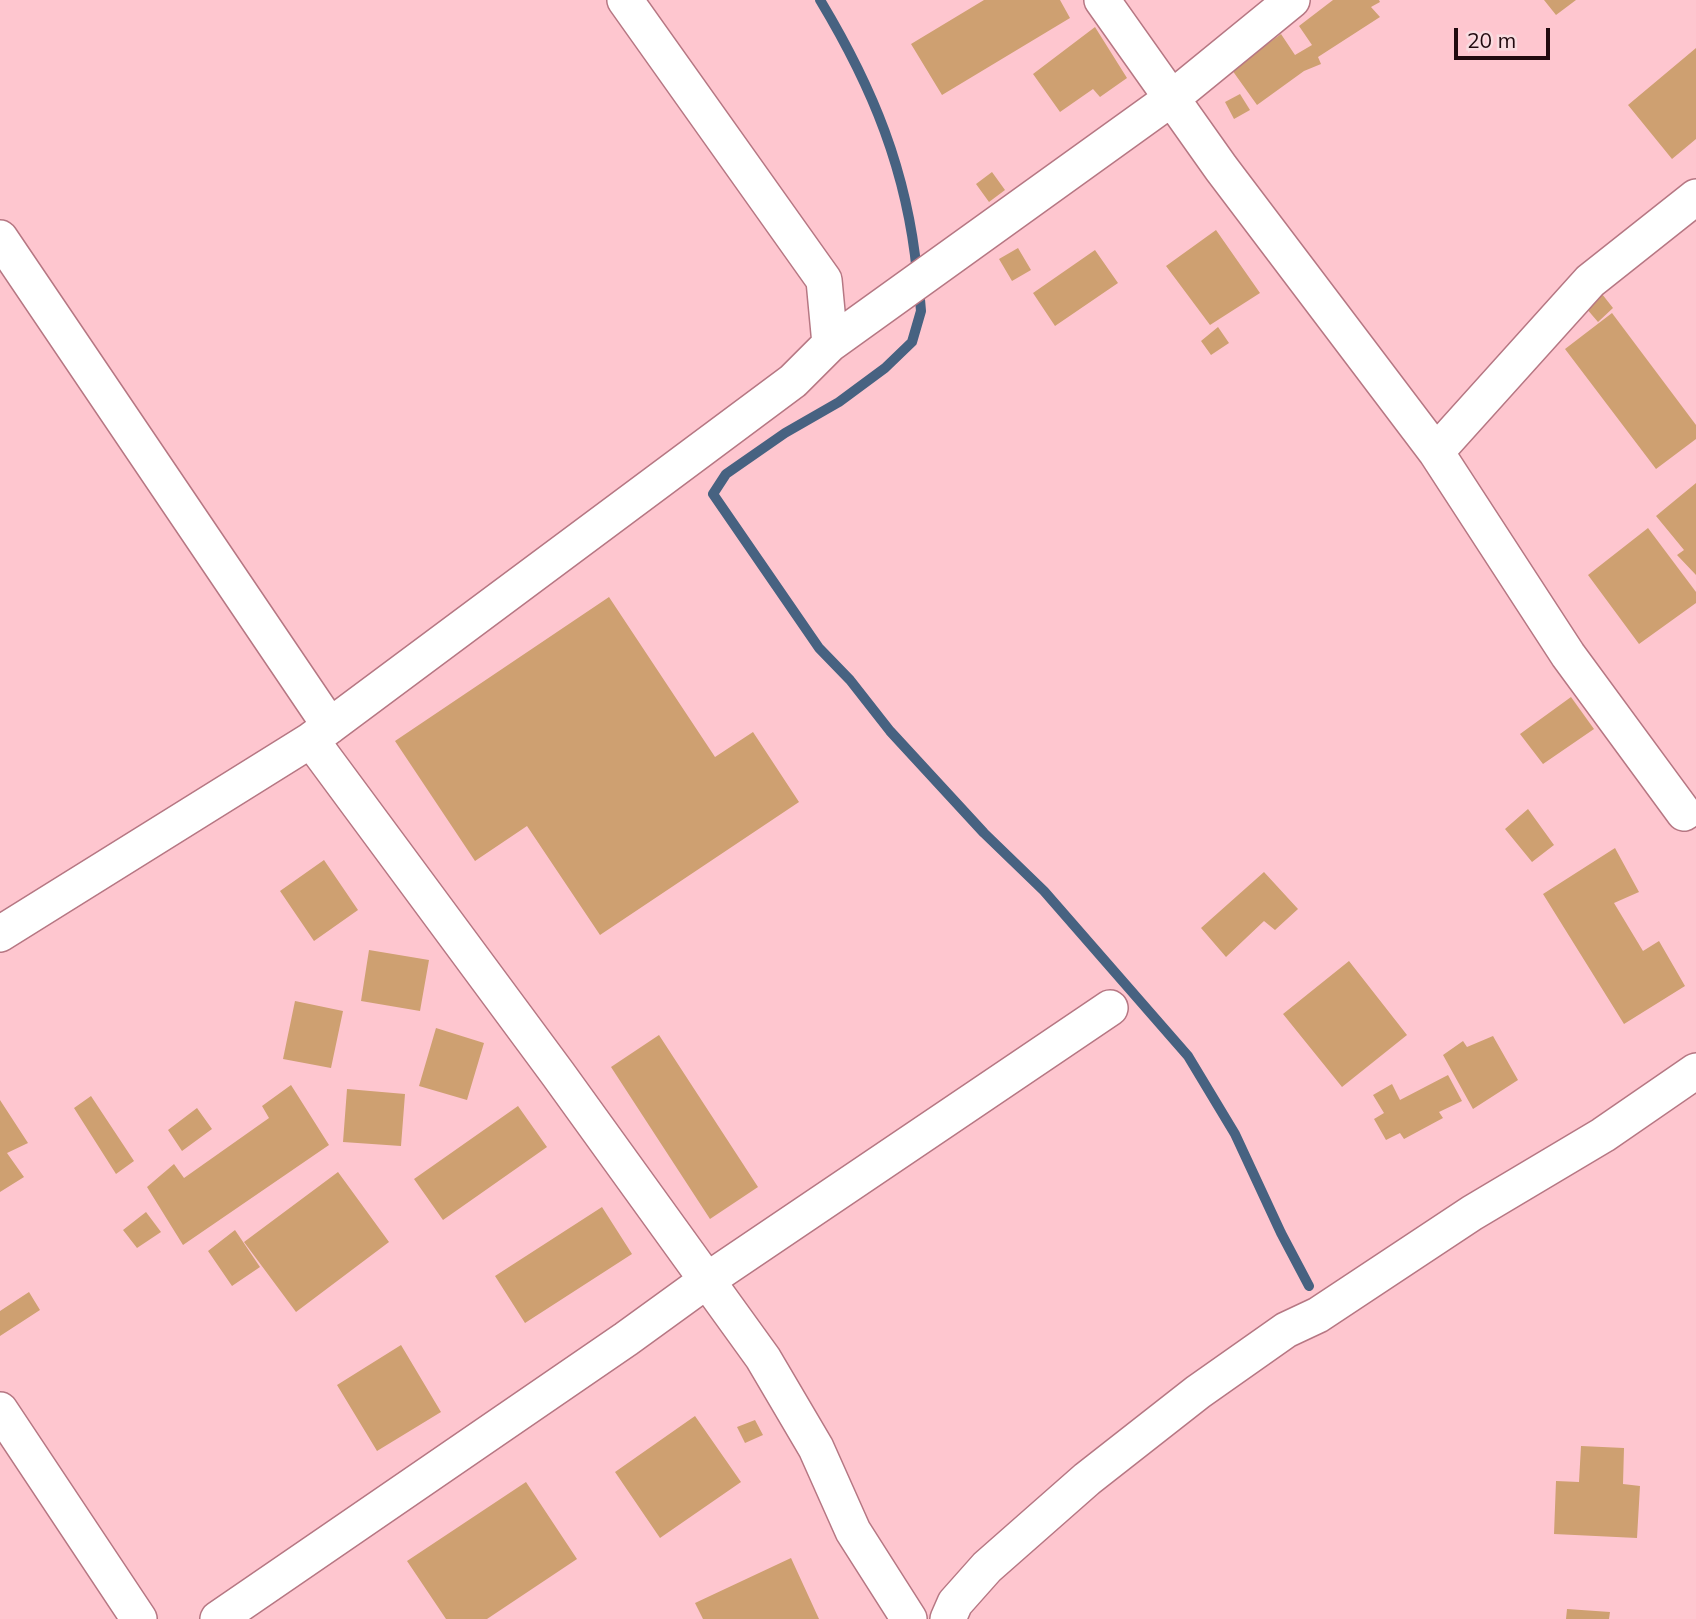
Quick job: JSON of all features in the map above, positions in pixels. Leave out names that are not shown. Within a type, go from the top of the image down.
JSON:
[{"type":"street","points":[[625,0],[824,280],[830,344]]},
{"type":"street","points":[[1102,0],[1221,168],[1436,452],[1568,655],[1692,815]]},
{"type":"street","points":[[0,934],[321,733],[793,381],[830,344],[1171,98],[1292,0]]},
{"type":"street","points":[[1436,452],[1590,281],[1696,197]]},
{"type":"street","points":[[0,238],[321,733],[566,1084],[762,1358],[816,1448],[853,1531],[909,1619]]},
{"type":"street","points":[[218,1619],[626,1339],[706,1281],[1110,1008]]},
{"type":"street","points":[[947,1619],[955,1603],[987,1567],[1087,1479],[1198,1392],[1286,1330],[1318,1315],[1472,1213],[1604,1135],[1696,1070]]},
{"type":"street","points":[[0,1410],[139,1619]]},
{"type":"building","points":[[984,0],[1060,0],[1070,18],[942,95],[911,44]]},
{"type":"building","points":[[1333,0],[1379,0],[1380,2],[1371,7],[1380,17],[1318,57],[1321,64],[1304,71],[1257,105],[1232,70],[1281,34],[1295,55],[1312,45],[1299,26]]},
{"type":"building","points":[[1544,0],[1576,0],[1556,15]]},
{"type":"building","points":[[1095,27],[1127,78],[1100,97],[1093,89],[1060,112],[1033,74]]},
{"type":"building","points":[[1696,48],[1696,139],[1672,159],[1628,105]]},
{"type":"building","points":[[1240,94],[1250,110],[1234,119],[1225,102]]},
{"type":"building","points":[[992,172],[1005,190],[989,202],[976,184]]},
{"type":"building","points":[[1216,230],[1260,293],[1210,325],[1166,266]]},
{"type":"building","points":[[1018,248],[1031,270],[1012,281],[999,259]]},
{"type":"building","points":[[1095,250],[1118,283],[1055,326],[1033,293]]},
{"type":"building","points":[[1602,294],[1613,308],[1598,322],[1586,308]]},
{"type":"building","points":[[1612,313],[1696,425],[1696,439],[1656,469],[1565,349]]},
{"type":"building","points":[[1218,327],[1229,343],[1211,355],[1201,341]]},
{"type":"building","points":[[1696,483],[1696,575],[1677,555],[1684,550],[1656,516]]},
{"type":"building","points":[[1648,528],[1696,592],[1696,603],[1639,644],[1588,575]]},
{"type":"building","points":[[609,597],[715,757],[753,732],[799,802],[600,935],[527,826],[475,861],[395,741]]},
{"type":"building","points":[[1571,697],[1594,729],[1543,764],[1520,734]]},
{"type":"building","points":[[1528,809],[1554,845],[1532,862],[1505,829]]},
{"type":"building","points":[[1615,848],[1639,892],[1614,903],[1643,951],[1659,941],[1685,986],[1624,1024],[1543,894]]},
{"type":"building","points":[[324,860],[358,910],[314,941],[280,891]]},
{"type":"building","points":[[1264,872],[1298,909],[1275,930],[1264,921],[1226,957],[1201,928]]},
{"type":"building","points":[[369,950],[429,960],[420,1011],[361,1001]]},
{"type":"building","points":[[1349,961],[1407,1035],[1342,1087],[1283,1014]]},
{"type":"building","points":[[295,1001],[343,1011],[331,1068],[283,1059]]},
{"type":"building","points":[[436,1028],[484,1043],[467,1100],[419,1086]]},
{"type":"building","points":[[659,1035],[758,1187],[710,1219],[611,1067]]},
{"type":"building","points":[[1493,1036],[1518,1080],[1473,1109],[1443,1055],[1463,1041],[1467,1047]]},
{"type":"building","points":[[1448,1075],[1462,1101],[1439,1112],[1443,1118],[1404,1139],[1400,1133],[1386,1140],[1374,1119],[1384,1113],[1373,1095],[1392,1084],[1400,1100]]},
{"type":"building","points":[[291,1085],[329,1145],[183,1245],[147,1187],[174,1164],[184,1178],[269,1118],[262,1106]]},
{"type":"building","points":[[347,1089],[405,1094],[401,1146],[343,1142]]},
{"type":"building","points":[[91,1096],[134,1161],[116,1174],[74,1108]]},
{"type":"building","points":[[0,1100],[28,1143],[7,1153],[24,1177],[0,1192]]},
{"type":"building","points":[[518,1106],[547,1147],[443,1220],[414,1179]]},
{"type":"building","points":[[197,1108],[212,1129],[182,1151],[168,1130]]},
{"type":"building","points":[[338,1172],[389,1242],[296,1312],[244,1242]]},
{"type":"building","points":[[602,1207],[632,1254],[525,1323],[495,1276]]},
{"type":"building","points":[[146,1212],[161,1232],[137,1248],[123,1230]]},
{"type":"building","points":[[235,1230],[260,1267],[232,1286],[208,1251]]},
{"type":"building","points":[[29,1292],[40,1310],[0,1336],[0,1311]]},
{"type":"building","points":[[401,1345],[441,1412],[377,1451],[337,1385]]},
{"type":"building","points":[[695,1416],[741,1482],[660,1538],[615,1472]]},
{"type":"building","points":[[755,1420],[763,1435],[745,1443],[737,1427]]},
{"type":"building","points":[[1581,1446],[1624,1448],[1623,1484],[1640,1486],[1637,1538],[1554,1534],[1556,1481],[1579,1482]]},
{"type":"building","points":[[526,1482],[577,1559],[487,1619],[446,1619],[407,1561]]},
{"type":"building","points":[[791,1558],[819,1619],[703,1619],[695,1603]]},
{"type":"building","points":[[1567,1609],[1610,1612],[1609,1619],[1566,1619]]},
{"type":"waterway","points":[[820,0],[856,65],[885,131],[905,200],[917,273]]},
{"type":"waterway","points":[[919,288],[921,311],[912,342],[885,368],[839,402],[785,433],[726,474],[713,494],[819,648],[850,680],[890,731],[984,833],[1044,891],[1188,1056],[1235,1134],[1309,1286]]}]
